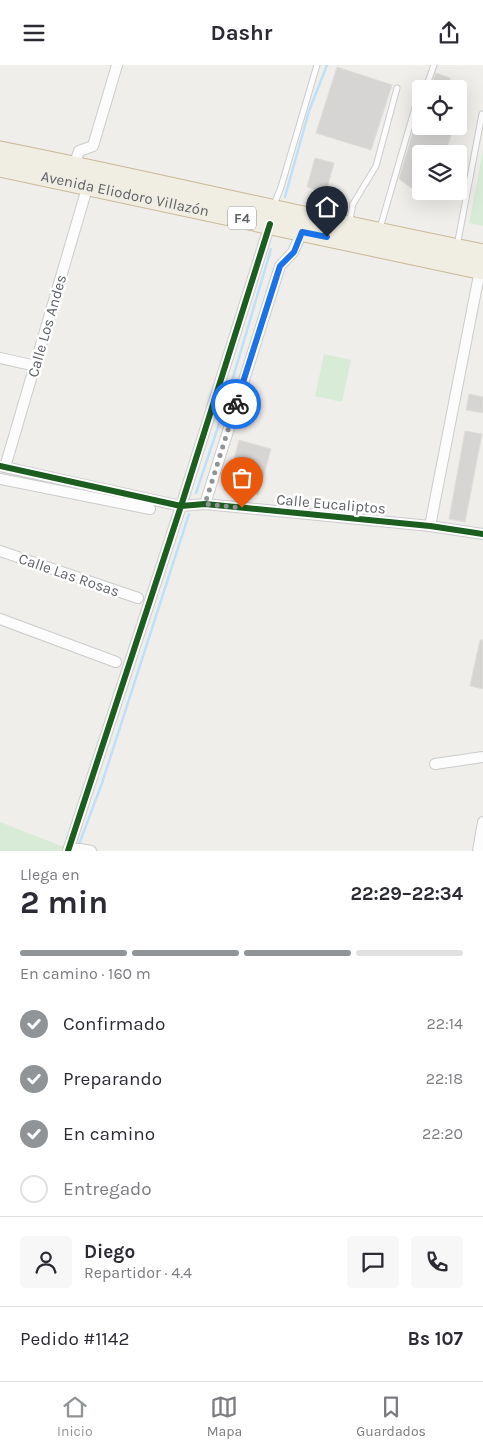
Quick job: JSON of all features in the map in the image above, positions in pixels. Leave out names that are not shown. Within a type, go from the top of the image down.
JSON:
[{"type":"highway","name":"Avenida Eliodoro Villazón","points":[[0,151],[74,166],[271,217],[302,232],[482,265]]},
{"type":"highway","name":"Avenida Eliodoro Villazón","points":[[0,167],[88,185],[271,217],[349,227],[456,249],[482,265]]},
{"type":"street","points":[[74,166],[79,151],[93,146],[117,65]]},
{"type":"street","name":"Calle Los Andes","points":[[2,466],[36,366],[88,185]]},
{"type":"street","points":[[89,850],[70,849],[181,506],[271,217]]},
{"type":"street","points":[[205,504],[280,266],[294,252],[302,232]]},
{"type":"street","points":[[430,525],[482,265]]},
{"type":"street","points":[[0,358],[36,366]]},
{"type":"street","name":"Calle Eucaliptos","points":[[2,466],[181,506],[205,504],[430,525],[483,534]]},
{"type":"street","points":[[0,479],[150,509]]},
{"type":"street","name":"Calle Las Rosas","points":[[0,551],[138,598]]},
{"type":"street","points":[[0,619],[116,662]]},
{"type":"street","points":[[435,764],[483,757]]},
{"type":"street","points":[[478,851],[483,822]]},
{"type":"lane","points":[[271,217],[317,65]]},
{"type":"lane","points":[[378,233],[420,87],[428,82],[434,65]]},
{"type":"lane","points":[[349,227],[353,205],[376,166],[398,88]]},
{"type":"lane","points":[[456,249],[482,114]]},
{"type":"green space","points":[[483,151],[483,226],[469,223]]},
{"type":"green space","points":[[324,354],[351,360],[342,402],[315,396]]},
{"type":"green space","points":[[0,822],[64,847],[63,851],[0,851]]},
{"type":"building","points":[[337,67],[392,85],[371,150],[316,133]]},
{"type":"building","points":[[436,73],[450,78],[450,80],[433,80]]},
{"type":"building","points":[[412,135],[451,135],[448,145],[412,145],[412,188],[399,179]]},
{"type":"building","points":[[315,158],[334,163],[326,192],[307,187]]},
{"type":"building","points":[[469,394],[483,397],[483,413],[466,410]]},
{"type":"building","points":[[465,431],[482,434],[465,522],[449,519]]},
{"type":"building","points":[[239,440],[271,449],[258,495],[227,487]]},
{"type":"building","points":[[480,640],[483,640],[483,689],[470,686]]},
{"type":"waterway","points":[[285,197],[309,111],[327,65]]},
{"type":"waterway","points":[[196,493],[222,415],[271,249]]},
{"type":"waterway","points":[[78,847],[102,783],[189,514]]},
{"type":"cycle path","points":[[68,851],[181,506],[270,224]]},
{"type":"cycle path","points":[[0,466],[181,506],[205,504],[430,526],[483,534]]},
{"type":"way so far","points":[[236,404],[205,504],[242,508]]},
{"type":"route","points":[[236,404],[280,266],[294,252],[302,232],[327,237]]}]
